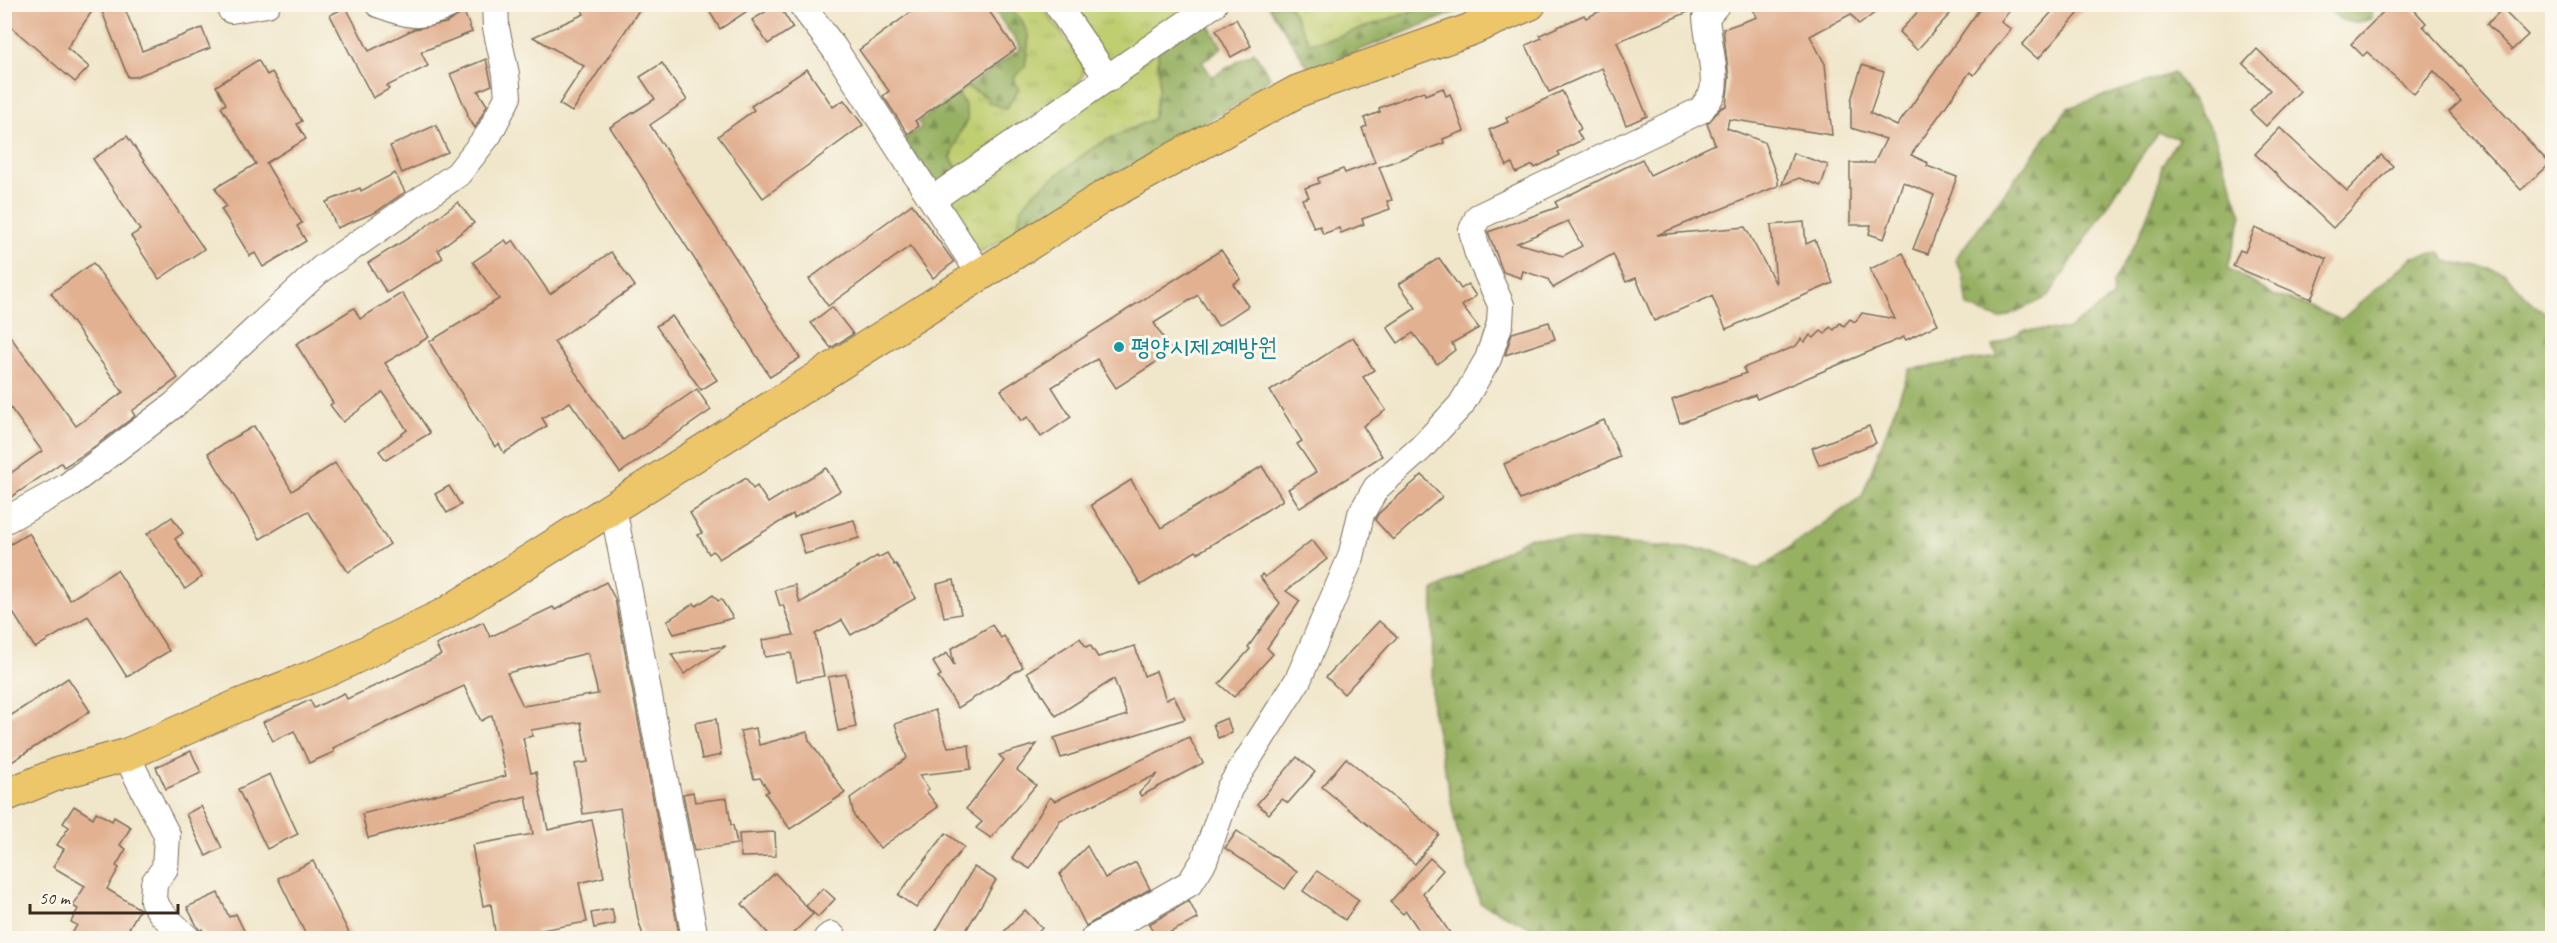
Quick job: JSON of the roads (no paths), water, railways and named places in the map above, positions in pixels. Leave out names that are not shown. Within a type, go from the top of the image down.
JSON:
[{"type":"main road","points":[[4,796],[60,773],[126,755],[237,706],[329,670],[446,614],[1103,196],[1298,91],[1469,30],[1530,4]]},
{"type":"street","points":[[231,10],[267,4]]},
{"type":"street","points":[[378,4],[404,13],[431,15],[450,4]]},
{"type":"street","points":[[4,521],[66,487],[174,405],[321,269],[458,174],[489,134],[508,98],[506,74],[496,28],[495,4]]},
{"type":"street","points":[[801,4],[834,48],[980,274]]},
{"type":"street","points":[[1061,4],[1058,6],[1108,79]]},
{"type":"street","points":[[933,199],[1214,4]]},
{"type":"street","points":[[1094,939],[1190,883],[1195,876],[1204,861],[1229,789],[1298,680],[1351,556],[1360,514],[1376,488],[1420,448],[1461,405],[1488,359],[1500,323],[1501,304],[1477,251],[1472,230],[1478,217],[1701,110],[1712,94],[1715,75],[1708,44],[1706,17],[1718,4]]},
{"type":"street","points":[[613,507],[695,939]]},
{"type":"street","points":[[126,755],[167,835],[165,868],[154,883],[153,901],[162,914],[187,939]]},
{"type":"street","points":[[827,939],[831,935],[834,939]]},
{"type":"place","name":"평양시제2예방원","points":[[1119,347]]}]
